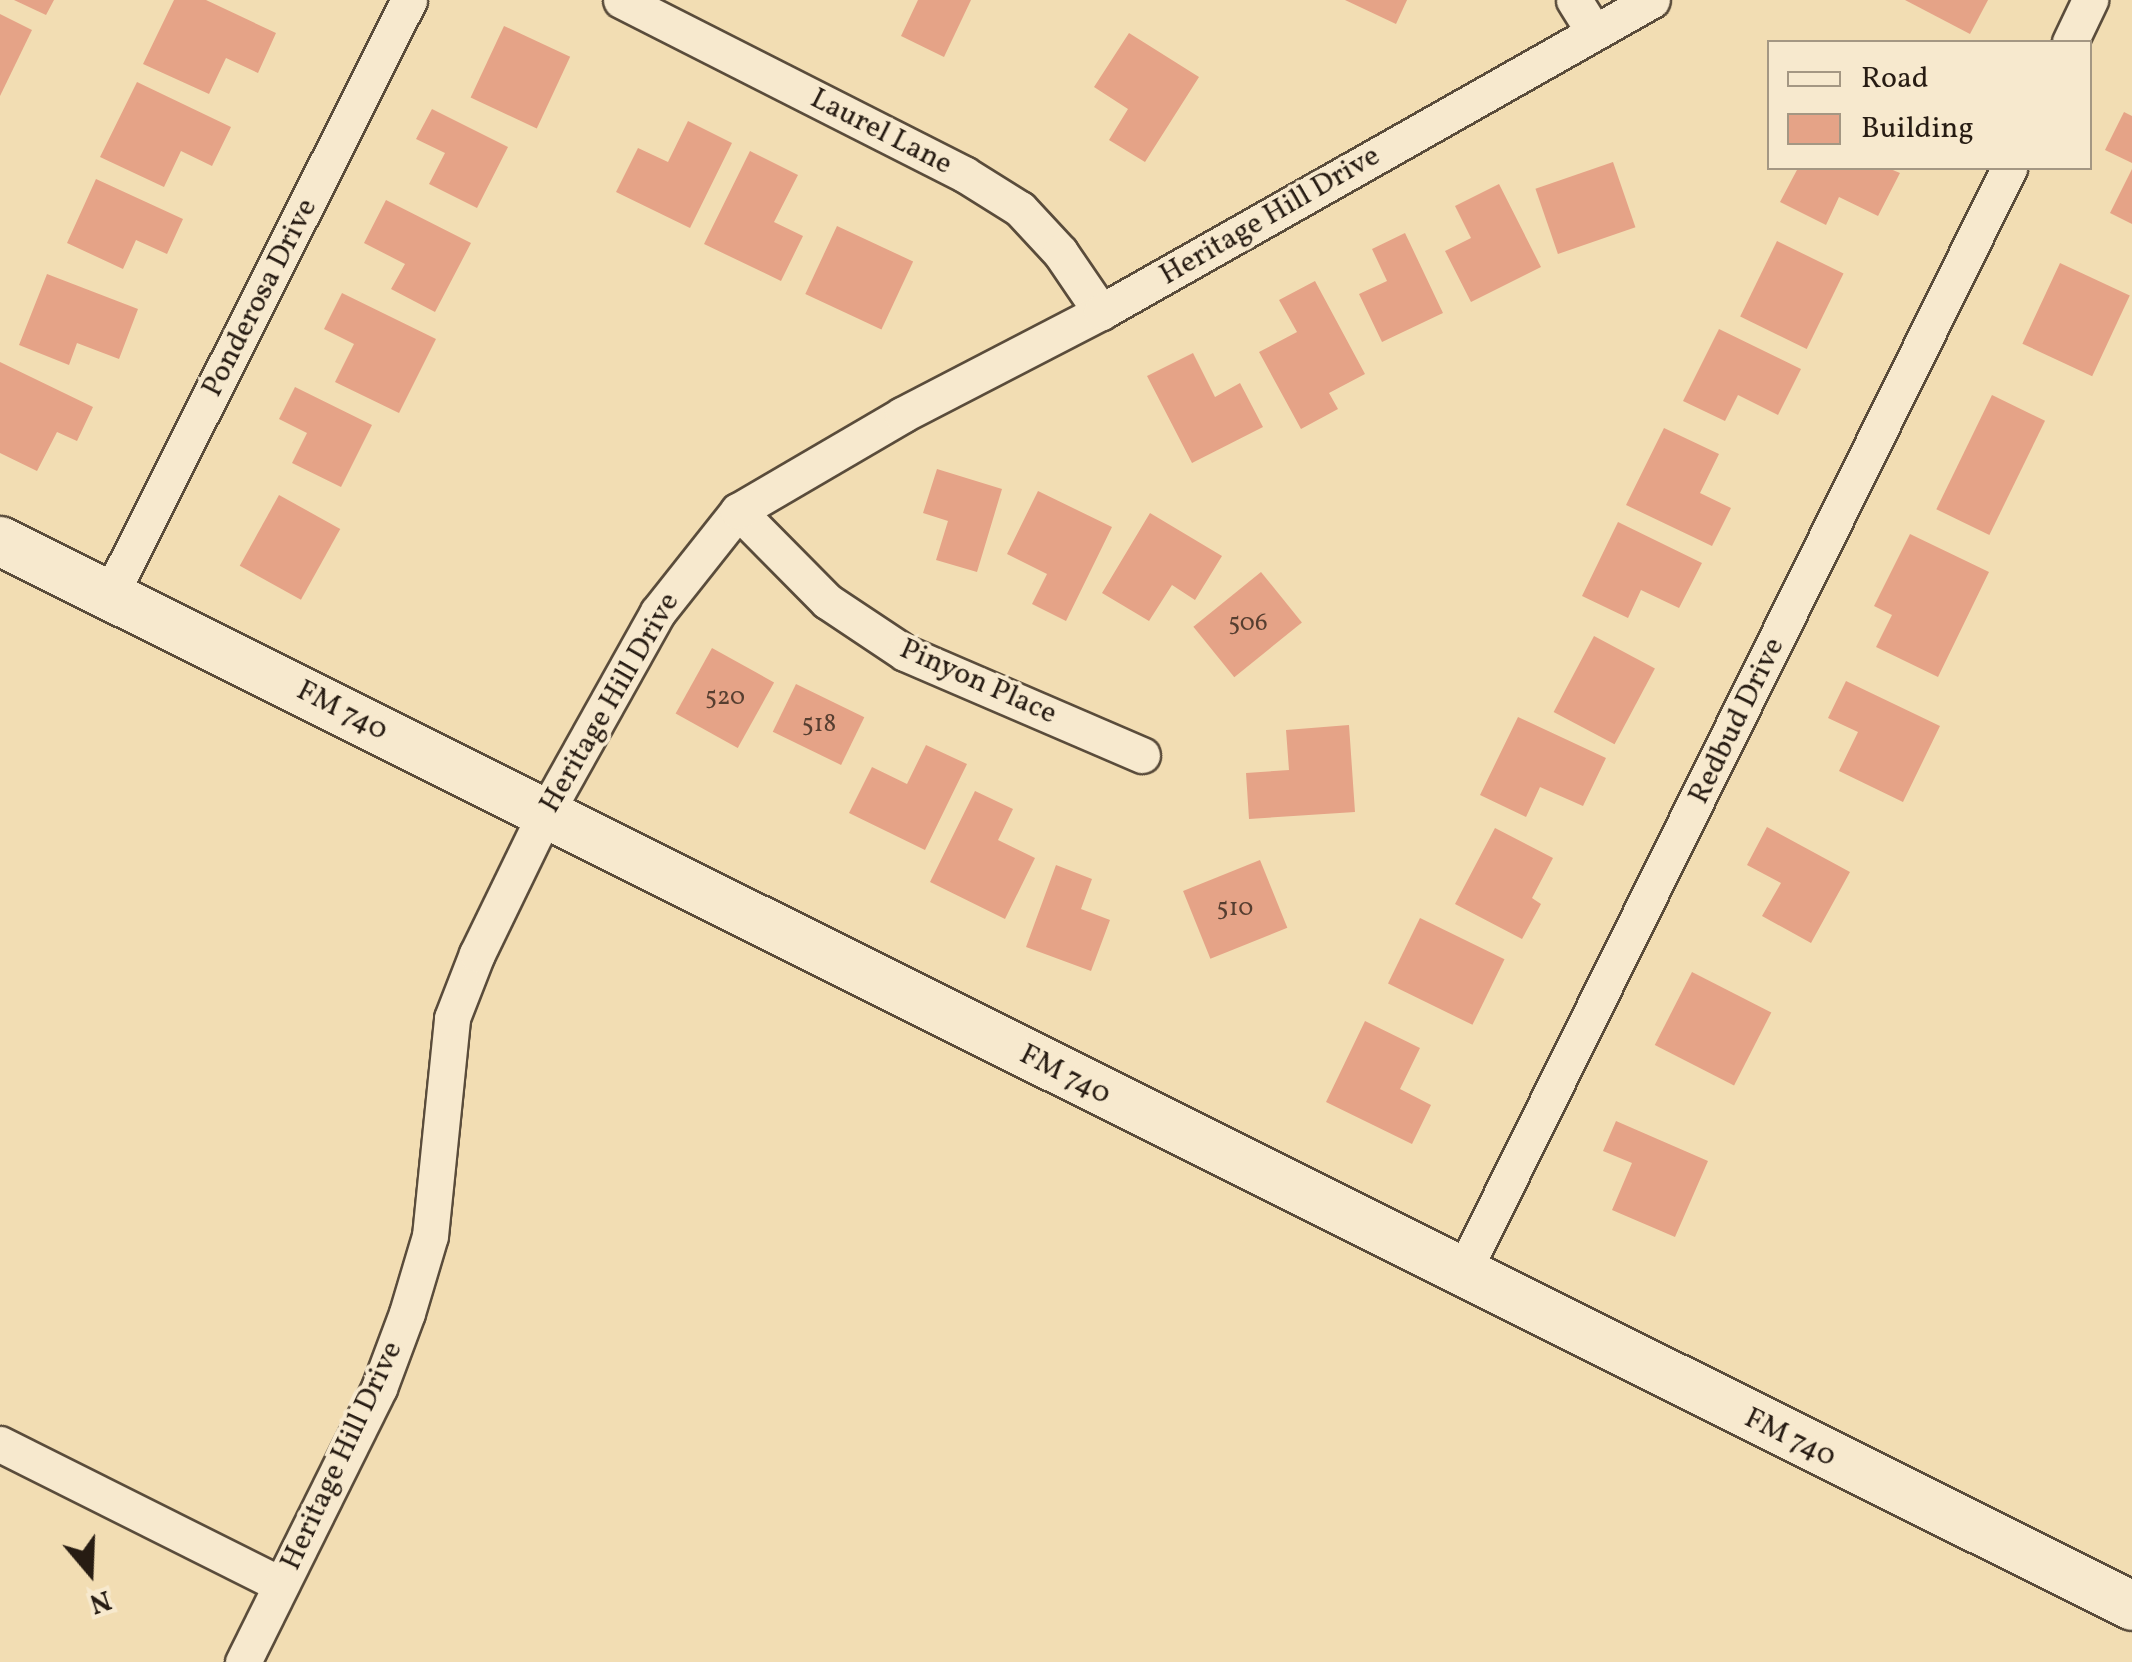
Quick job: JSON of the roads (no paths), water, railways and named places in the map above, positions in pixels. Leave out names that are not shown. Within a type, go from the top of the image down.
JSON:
[{"type":"main road","name":"FM 740","points":[[0,541],[2132,1606]]},
{"type":"street","name":"Ponderosa Drive","points":[[110,595],[409,0]]},
{"type":"street","name":"Laurel Lane","points":[[621,0],[964,174],[1020,209],[1060,252],[1101,312]]},
{"type":"street","points":[[1574,0],[1593,31]]},
{"type":"street","name":"Heritage Hill Drive","points":[[243,1662],[378,1388],[407,1314],[430,1236],[452,1018],[477,954],[545,814],[658,612],[738,511],[902,415],[1101,312],[1652,0]]},
{"type":"street","points":[[2071,40],[2090,0]]},
{"type":"street","name":"Redbud Drive","points":[[1462,1274],[2008,170]]},
{"type":"street","name":"Pinyon Place","points":[[738,511],[827,601],[906,653],[1142,755]]},
{"type":"street","points":[[0,1444],[281,1585]]}]
